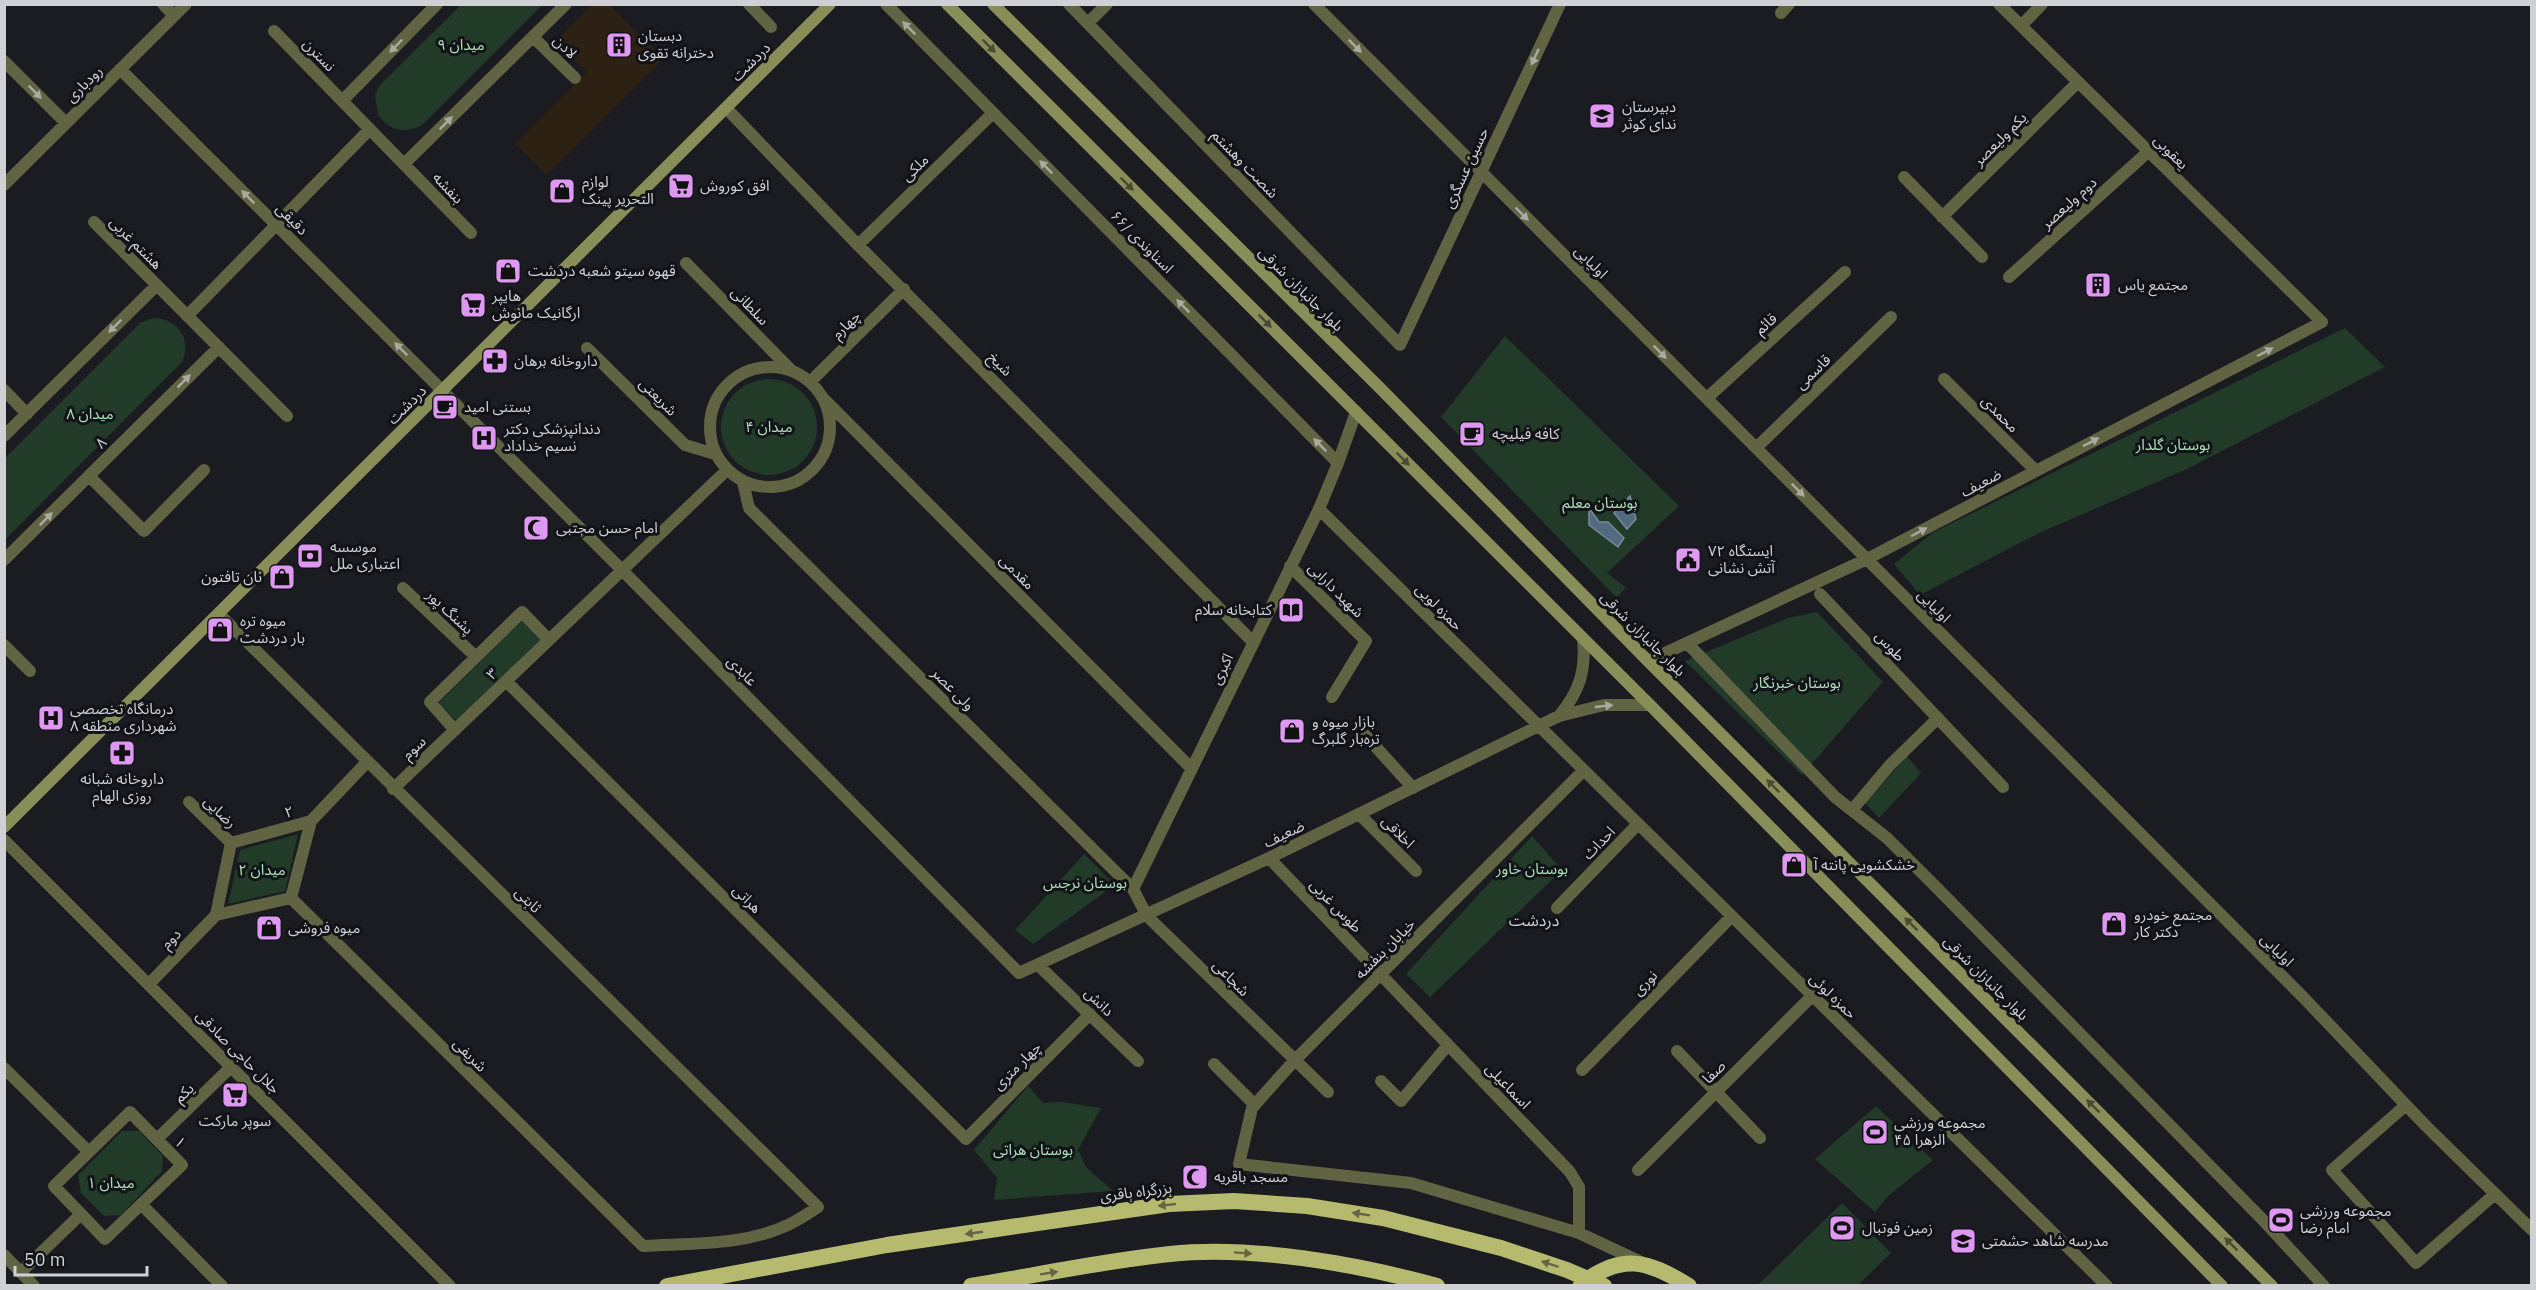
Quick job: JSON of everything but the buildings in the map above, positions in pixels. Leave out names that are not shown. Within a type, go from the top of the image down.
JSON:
[{"type":"highway","name":"بزرگراه باقری","points":[[667,1286],[887,1245],[1169,1204],[1234,1201],[1307,1206],[1383,1218],[1501,1248],[1567,1270],[1604,1286]]},
{"type":"highway","points":[[971,1286],[1171,1254],[1227,1252],[1297,1257],[1437,1286]]},
{"type":"highway","points":[[1580,1286],[1609,1266],[1627,1262],[1654,1266],[1688,1284]]},
{"type":"main road","name":"دردشت","points":[[4,827],[830,4]]},
{"type":"main road","points":[[947,4],[1650,705],[2222,1286]]},
{"type":"main road","name":"بلوار جانبازان شرقی","points":[[993,4],[1371,378],[1648,661],[2272,1286]]},
{"type":"main road","points":[[1002,4],[1008,20]]},
{"type":"street","points":[[163,4],[174,16]]},
{"type":"street","name":"رودباری","points":[[4,185],[186,4]]},
{"type":"street","points":[[436,4],[342,100],[404,164],[566,4]]},
{"type":"street","points":[[749,4],[771,27]]},
{"type":"street","name":"اسناوندی /۶۶","points":[[886,4],[1338,463]]},
{"type":"street","name":"شصت وهشتم","points":[[1069,4],[1400,345]]},
{"type":"street","points":[[1088,23],[1107,4]]},
{"type":"street","name":"اولیایی","points":[[1314,4],[2532,1230]]},
{"type":"street","name":"حسین عسگری","points":[[1400,345],[1560,4]]},
{"type":"street","name":"یعقوبی","points":[[1999,4],[2322,322]]},
{"type":"street","points":[[2021,26],[2042,4]]},
{"type":"street","name":"نسترن","points":[[274,31],[342,100]]},
{"type":"street","name":"لادن","points":[[533,36],[575,78]]},
{"type":"street","points":[[4,61],[66,123]]},
{"type":"street","name":"دقیقی","points":[[120,69],[443,391]]},
{"type":"street","name":"یکم ولیعصر","points":[[1942,217],[2078,82]]},
{"type":"street","name":"شیخ","points":[[726,108],[858,245],[1252,641]]},
{"type":"street","name":"ملکی","points":[[858,245],[993,113]]},
{"type":"street","points":[[188,316],[370,129]]},
{"type":"street","name":"دوم ولیعصر","points":[[2009,277],[2149,152]]},
{"type":"street","name":"بنفشه","points":[[404,164],[471,233]]},
{"type":"street","points":[[1904,177],[1982,257]]},
{"type":"street","name":"هشتم غربی","points":[[94,222],[287,416]]},
{"type":"street","name":"سلطانی","points":[[686,263],[792,371]]},
{"type":"street","name":"قائم","points":[[1707,398],[1845,272]]},
{"type":"street","points":[[4,436],[157,285]]},
{"type":"street","name":"چهارم","points":[[810,382],[904,289]]},
{"type":"street","name":"قاسمی","points":[[1756,448],[1891,317]]},
{"type":"street","name":"ضعیف","points":[[1648,661],[1867,559],[2322,322]]},
{"type":"street","name":"۸","points":[[4,560],[219,347]]},
{"type":"street","name":"شریعتی","points":[[587,348],[685,445],[715,454]]},
{"type":"street","points":[[772,367],[792,371],[810,382],[822,397],[829,415],[830,434],[825,452],[814,468],[799,480],[781,487],[762,487],[743,482],[728,470],[715,454],[709,434],[710,413],[719,394],[733,379],[751,369],[772,367]]},
{"type":"street","name":"محمدی","points":[[1944,379],[2036,471]]},
{"type":"street","points":[[4,390],[27,414]]},
{"type":"street","name":"عابدی","points":[[443,391],[1019,973]]},
{"type":"street","name":"مقدمی","points":[[822,397],[1191,768]]},
{"type":"street","points":[[1338,463],[1356,412]]},
{"type":"street","name":"اکبری","points":[[1133,889],[1252,641],[1319,509],[1338,463]]},
{"type":"street","points":[[89,476],[144,531],[204,470]]},
{"type":"street","name":"۳","points":[[455,730],[728,470]]},
{"type":"street","name":"ولی عصر","points":[[743,482],[749,507],[1133,889],[1147,916]]},
{"type":"street","name":"حمزه لویی","points":[[1319,509],[1538,727]]},
{"type":"street","name":"شهید دارابی","points":[[1290,566],[1366,640],[1332,696]]},
{"type":"street","name":"پشنگ پور","points":[[403,588],[476,657]]},
{"type":"street","name":"طوس","points":[[1820,594],[2003,787]]},
{"type":"street","points":[[455,730],[430,702],[522,612],[549,640]]},
{"type":"street","name":"ثابتی","points":[[219,614],[393,789],[818,1207],[789,1224],[741,1239],[711,1243],[643,1246],[628,1234]]},
{"type":"street","points":[[1559,716],[1573,700],[1582,681],[1585,660],[1583,639]]},
{"type":"street","points":[[1687,643],[1835,797],[1887,838],[1938,889],[2262,1219],[2324,1286]]},
{"type":"street","points":[[4,645],[30,670]]},
{"type":"street","name":"هراتی","points":[[506,681],[966,1139]]},
{"type":"street","points":[[1559,716],[1604,705],[1650,705]]},
{"type":"street","name":"ضعیف","points":[[1019,973],[1269,858],[1559,716]]},
{"type":"street","points":[[1852,810],[1890,765],[1938,718]]},
{"type":"street","name":"حمزه لوئی","points":[[1538,727],[2107,1286]]},
{"type":"street","name":"سوم","points":[[393,789],[455,730]]},
{"type":"street","points":[[1365,735],[1413,788]]},
{"type":"street","points":[[311,822],[367,762]]},
{"type":"street","name":"خیابان بنفشه","points":[[1579,1233],[1411,1183],[1239,1164],[1252,1108],[1294,1062],[1582,771]]},
{"type":"street","name":"رضایی","points":[[189,802],[231,843]]},
{"type":"street","name":"اخلاقی","points":[[1359,814],[1416,871]]},
{"type":"street","name":"۲","points":[[231,843],[311,822],[291,898]]},
{"type":"street","name":"احداث","points":[[1557,908],[1637,825]]},
{"type":"street","name":"جلال حاجی صادقی","points":[[4,840],[450,1286]]},
{"type":"street","points":[[231,843],[216,915],[291,898]]},
{"type":"street","name":"طوس غربی","points":[[1269,858],[1381,975]]},
{"type":"street","name":"شریفی","points":[[291,898],[628,1234]]},
{"type":"street","name":"دوم","points":[[149,984],[216,915]]},
{"type":"street","name":"شجاعی","points":[[1147,916],[1294,1062],[1328,1092]]},
{"type":"street","name":"نوری","points":[[1582,1070],[1731,917]]},
{"type":"street","name":"دانش","points":[[1038,965],[1138,1061]]},
{"type":"street","name":"اسماعیلی","points":[[1381,975],[1570,1172],[1579,1187],[1579,1233]]},
{"type":"street","name":"صفا","points":[[1638,1170],[1812,996]]},
{"type":"street","name":"چهار متری","points":[[966,1139],[1089,1014]]},
{"type":"street","points":[[1381,1081],[1401,1101],[1448,1045]]},
{"type":"street","points":[[1677,1051],[1760,1138]]},
{"type":"street","points":[[1214,1064],[1255,1105]]},
{"type":"street","name":"یکم","points":[[157,1139],[231,1067]]},
{"type":"street","points":[[4,1068],[89,1152]]},
{"type":"street","points":[[2406,1105],[2332,1170],[2416,1263],[2494,1194]]},
{"type":"street","name":"۱","points":[[130,1112],[157,1139],[182,1165],[105,1239],[54,1186],[130,1112]]},
{"type":"street","points":[[141,1204],[222,1286]]},
{"type":"street","points":[[21,1272],[81,1214]]},
{"type":"street","points":[[1579,1233],[1688,1284]]},
{"type":"street","points":[[4,1255],[34,1286]]},
{"type":"shaded area","points":[[592,5],[609,5],[663,59],[547,175],[515,144],[587,72],[556,41]]},
{"type":"green space","name":"میدان ۹","points":[[461,5],[542,5],[422,125],[403,130],[392,128],[378,115],[375,95],[380,85]]},
{"type":"green space","name":"میدان ۸","points":[[154,318],[170,322],[181,332],[185,346],[182,362],[5,540],[5,458],[140,323]]},
{"type":"green space","name":"بوستان گلدار","points":[[2345,328],[2385,367],[2187,469],[2039,533],[1920,595],[1894,564],[1932,533]]},
{"type":"green space","name":"بوستان معلم","points":[[1505,336],[1679,506],[1607,573],[1626,587],[1617,598],[1441,417]]},
{"type":"green space","name":"میدان ۴","points":[[769,379],[787,383],[803,393],[813,409],[817,427],[813,445],[803,461],[787,471],[769,475],[751,471],[735,461],[725,445],[721,427],[725,409],[735,393],[751,383]]},
{"type":"green space","name":"بوستان خبرنگار","points":[[1817,612],[1883,682],[1802,775],[1685,661],[1788,618]]},
{"type":"green space","points":[[522,621],[541,639],[457,721],[439,703]]},
{"type":"green space","points":[[1907,756],[1921,773],[1879,818],[1865,803]]},
{"type":"green space","name":"میدان ۲","points":[[298,834],[285,891],[228,904],[240,850]]},
{"type":"green space","name":"بوستان خاور","points":[[1532,836],[1562,870],[1430,997],[1406,974]]},
{"type":"green space","name":"بوستان نرجس","points":[[1084,854],[1115,885],[1033,944],[1015,930]]},
{"type":"green space","name":"بوستان هراتی","points":[[1028,1086],[1043,1103],[1062,1102],[1101,1108],[1078,1150],[1086,1167],[1113,1191],[994,1200],[997,1178],[974,1150]]},
{"type":"green space","name":"مجموعه ورزشی الزهرا ۴۵","points":[[1876,1106],[1933,1160],[1888,1196],[1875,1212],[1815,1159]]},
{"type":"green space","name":"میدان ۱","points":[[122,1131],[139,1131],[163,1156],[162,1171],[121,1215],[104,1216],[81,1193],[78,1175]]},
{"type":"green space","name":"زمین فوتبال","points":[[1842,1203],[1891,1253],[1858,1285],[1758,1285]]},
{"type":"water","points":[[1630,496],[1636,519],[1627,529],[1614,513]]},
{"type":"water","points":[[1589,508],[1599,522],[1608,522],[1624,538],[1618,547],[1589,525]]},
{"type":"place","name":"دبستان دخترانه تقوی","points":[[619,45]]},
{"type":"place","name":"دبیرستان ندای کوثر","points":[[1602,116]]},
{"type":"place","name":"افق کوروش","points":[[681,186]]},
{"type":"place","name":"لوازم التحریر پینک","points":[[562,191]]},
{"type":"place","name":"قهوه سیتو شعبه دردشت","points":[[508,271]]},
{"type":"place","name":"مجتمع یاس","points":[[2098,285]]},
{"type":"place","name":"هایپر ارگانیک مانوش","points":[[473,305]]},
{"type":"place","name":"داروخانه برهان","points":[[495,361]]},
{"type":"place","name":"بستنی امید","points":[[445,407]]},
{"type":"place","name":"کافه فیلیچه","points":[[1472,434]]},
{"type":"place","name":"دندانپزشکی دکتر نسیم خداداد","points":[[484,438]]},
{"type":"place","name":"امام حسن مجتبی","points":[[536,528]]},
{"type":"place","name":"موسسه اعتباری ملل","points":[[310,556]]},
{"type":"place","name":"ایستگاه ۷۲ آتش نشانی","points":[[1688,560]]},
{"type":"place","name":"نان تافتون","points":[[282,577]]},
{"type":"place","name":"کتابخانه سلام","points":[[1291,610]]},
{"type":"place","name":"میوه تره بار دردشت","points":[[220,630]]},
{"type":"place","name":"درمانگاه تخصصی شهرداری منطقه ۸","points":[[51,718]]},
{"type":"place","name":"بازار میوه و تره‌بار گلبرگ","points":[[1292,731]]},
{"type":"place","name":"داروخانه شبانه روزی الهام","points":[[122,753]]},
{"type":"place","name":"خشکشویی پانته آ","points":[[1794,865]]},
{"type":"place","name":"مجتمع خودرو دکتر کار","points":[[2114,924]]},
{"type":"place","name":"میوه فروشی","points":[[269,928]]},
{"type":"place","name":"سوپر مارکت","points":[[235,1095]]},
{"type":"place","name":"مجموعه ورزشی الزهرا ۴۵","points":[[1875,1132]]},
{"type":"place","name":"مسجد باقریه","points":[[1195,1177]]},
{"type":"place","name":"مجموعه ورزشی امام رضا","points":[[2281,1220]]},
{"type":"place","name":"زمین فوتبال","points":[[1842,1228]]},
{"type":"place","name":"مدرسه شاهد حشمتی","points":[[1963,1241]]},
{"type":"district","name":"دردشت","points":[[1534,920]]}]
